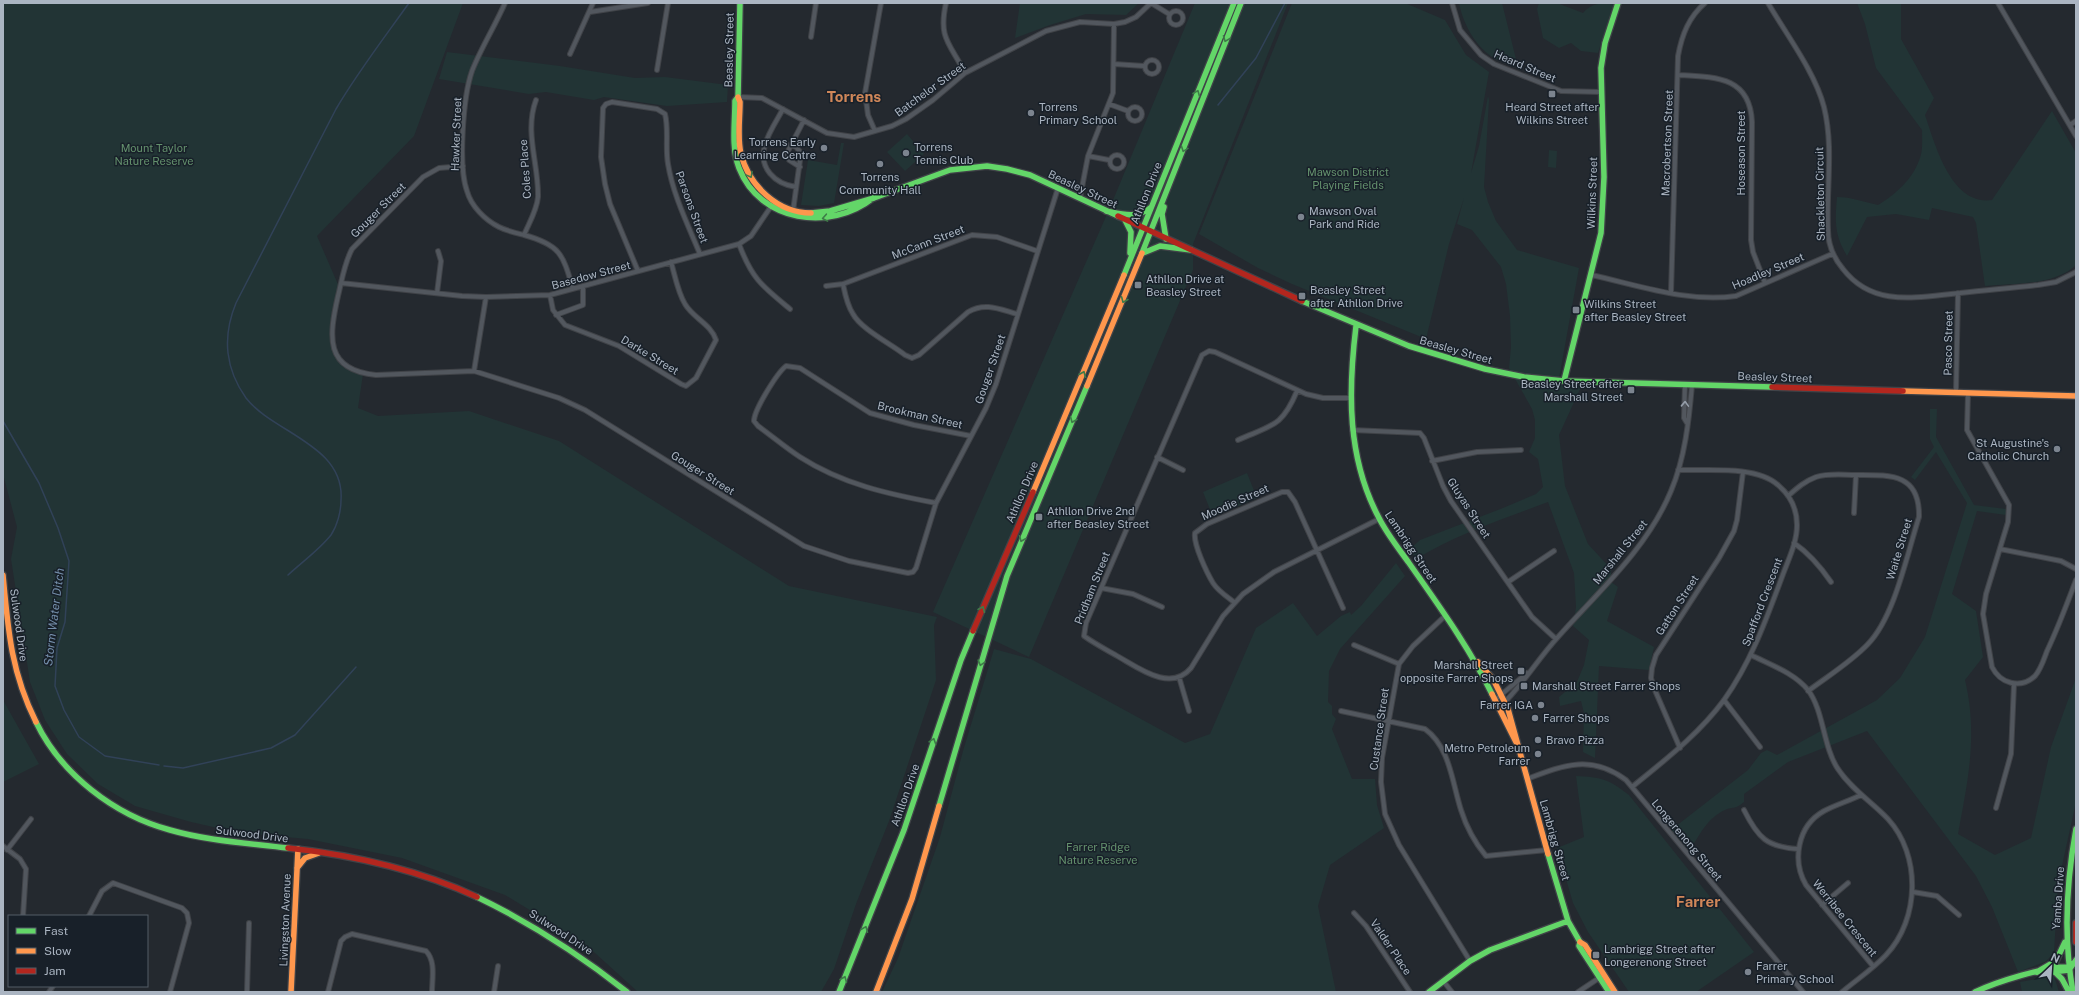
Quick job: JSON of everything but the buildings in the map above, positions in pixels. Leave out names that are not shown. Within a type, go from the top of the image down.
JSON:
[{"type":"main road","name":"Beasley Street","points":[[740,3],[738,97],[735,101],[734,144],[737,163],[742,176],[754,192],[772,204],[807,219],[828,218],[867,203],[874,198],[953,168],[973,165],[1008,167],[1080,198],[1124,220],[1358,327],[1424,353],[1459,364],[1524,378],[1564,381],[2076,396]]},
{"type":"main road","name":"Athllon Drive","points":[[839,992],[904,830],[961,660],[1130,260],[1234,3]]},
{"type":"main road","name":"Athllon Drive","points":[[876,992],[910,906],[1007,576],[1143,254],[1205,91],[1241,3]]},
{"type":"main road","name":"Wilkins Street","points":[[1564,381],[1601,233],[1604,177],[1601,68],[1605,43],[1618,3]]},
{"type":"main road","points":[[1166,196],[1162,214],[1166,239]]},
{"type":"main road","points":[[1106,211],[1132,215],[1147,211],[1151,207]]},
{"type":"main road","points":[[1124,220],[1130,226],[1132,236],[1130,260]]},
{"type":"main road","points":[[1143,254],[1147,249],[1155,246],[1177,247],[1191,250]]},
{"type":"main road","name":"Lambrigg Street","points":[[1358,327],[1352,359],[1353,363],[1350,398],[1352,430],[1360,471],[1379,520],[1476,661],[1516,742]]},
{"type":"main road","name":"Sulwood Drive","points":[[3,575],[12,655],[24,698],[43,737],[55,754],[76,778],[108,803],[148,824],[202,838],[321,852],[366,860],[406,870],[443,882],[496,904],[566,945],[627,992]]},
{"type":"main road","name":"Lambrigg Street","points":[[1476,661],[1486,669],[1501,694],[1513,723],[1516,742],[1568,921],[1580,942],[1580,946],[1615,992]]},
{"type":"main road","name":"Yamba Drive","points":[[2073,992],[2066,938],[2066,908],[2076,829]]},
{"type":"main road","name":"Livingston Avenue","points":[[291,992],[298,849]]},
{"type":"main road","points":[[297,868],[308,856],[321,852]]},
{"type":"main road","points":[[1429,992],[1470,961],[1494,948],[1568,921]]},
{"type":"main road","points":[[2076,923],[2076,942]]},
{"type":"main road","points":[[2037,972],[2056,961],[2066,938]]},
{"type":"main road","points":[[2037,972],[2055,972],[2069,968],[2076,960]]},
{"type":"main road","points":[[1975,992],[1999,981],[2051,968],[2069,968],[2076,972]]},
{"type":"main road","points":[[2055,972],[2062,978],[2069,992]]},
{"type":"main road","name":"Lambrigg Street","points":[[1602,976],[1609,992]]},
{"type":"street","name":"Hawker Street","points":[[505,3],[479,56],[468,88],[463,166],[467,192],[480,212],[488,221],[500,227],[538,239],[559,251],[568,270],[573,289]]},
{"type":"street","points":[[570,54],[593,3]]},
{"type":"street","points":[[590,12],[648,3]]},
{"type":"street","points":[[657,70],[668,3]]},
{"type":"street","points":[[811,37],[816,3]]},
{"type":"street","points":[[875,131],[868,115],[865,93],[881,3]]},
{"type":"street","points":[[946,3],[942,25],[944,35],[965,72]]},
{"type":"street","points":[[1151,3],[1169,14]]},
{"type":"street","name":"Batchelor Street","points":[[738,97],[762,98],[827,132],[847,137],[854,137],[906,119],[933,100],[965,72],[1056,27],[1080,22],[1114,24],[1125,22],[1136,17],[1151,3]]},
{"type":"street","name":"Heard Street","points":[[1452,3],[1460,30],[1481,55],[1494,64],[1561,91],[1601,92]]},
{"type":"street","name":"Macrobertson Street","points":[[1671,293],[1678,75],[1681,38],[1697,10],[1706,3]]},
{"type":"street","name":"Shackleton Circuit","points":[[1768,3],[1805,65],[1824,106],[1830,155],[1828,229],[1832,254],[1850,279],[1862,287],[1877,293],[1907,298],[2056,282],[2076,272]]},
{"type":"street","points":[[1998,3],[2076,136]]},
{"type":"street","points":[[1080,198],[1088,156],[1113,93],[1114,24]]},
{"type":"street","points":[[1114,64],[1144,66]]},
{"type":"street","name":"Hoseason Street","points":[[1678,75],[1717,77],[1729,81],[1747,97],[1751,109],[1752,122],[1751,240],[1753,252],[1765,283]]},
{"type":"street","name":"Coles Place","points":[[524,235],[537,205],[538,196],[533,156],[532,119],[536,100]]},
{"type":"street","name":"Parsons Street","points":[[638,271],[610,204],[601,157],[603,108],[606,104],[612,102],[657,109],[665,114],[666,144],[673,187],[700,254]]},
{"type":"street","points":[[1109,104],[1128,111]]},
{"type":"street","points":[[783,109],[765,143],[764,159],[767,169],[774,178],[782,184],[796,187]]},
{"type":"street","points":[[800,167],[791,163],[788,159],[787,151],[804,120]]},
{"type":"street","points":[[2070,125],[2076,121]]},
{"type":"street","points":[[790,145],[796,147],[801,153],[792,213]]},
{"type":"street","points":[[1088,156],[1110,160]]},
{"type":"street","name":"Gouger Street","points":[[463,166],[438,168],[423,177],[352,249],[346,260],[331,325],[333,348],[349,369],[363,374],[376,376],[474,371],[559,398],[585,410],[786,536],[826,555],[900,572],[913,572],[924,546],[936,503],[986,408],[996,384],[1058,188]]},
{"type":"street","name":"Basedow Street","points":[[341,283],[486,297],[550,295],[739,244],[751,236],[772,204]]},
{"type":"street","name":"McCann Street","points":[[826,286],[843,284],[972,235],[997,237],[1037,251]]},
{"type":"street","points":[[739,244],[747,265],[754,276],[790,309]]},
{"type":"street","points":[[437,293],[440,261],[438,251]]},
{"type":"street","name":"Hoadley Street","points":[[1591,275],[1688,297],[1720,298],[1736,296],[1832,254]]},
{"type":"street","name":"Darke Street","points":[[556,315],[565,325],[619,346],[681,384],[686,386],[691,384],[696,378],[716,340],[711,330],[694,316],[685,304],[671,262]]},
{"type":"street","points":[[843,284],[853,315],[860,322],[905,355],[912,358],[919,356],[968,312],[977,307],[986,306],[1017,314]]},
{"type":"street","points":[[550,295],[556,315],[583,305],[583,286]]},
{"type":"street","name":"Pasco Street","points":[[1956,392],[1958,293]]},
{"type":"street","points":[[474,371],[486,297]]},
{"type":"street","name":"Pridham Street","points":[[1178,677],[1169,679],[1153,676],[1084,636],[1086,623],[1198,362],[1206,352],[1215,352],[1298,391],[1322,398],[1350,398]]},
{"type":"street","name":"Brookman Street","points":[[936,503],[875,491],[831,474],[799,457],[758,426],[754,421],[756,413],[776,376],[786,366],[790,365],[800,368],[870,413],[914,425],[971,436]]},
{"type":"street","name":"Marshall Street","points":[[1685,384],[1684,418],[1687,422]]},
{"type":"street","name":"Marshall Street","points":[[1500,707],[1522,683],[1529,671],[1556,639],[1593,599],[1651,529],[1671,491],[1678,470],[1684,447],[1687,422],[1690,418],[1692,385]]},
{"type":"street","points":[[1238,440],[1281,420],[1289,410],[1298,391]]},
{"type":"street","points":[[1968,393],[1967,430],[2009,505],[2008,522],[1986,594],[1983,614],[1992,667],[2001,679],[2014,684],[2028,681],[2038,672],[2064,614],[2076,580]]},
{"type":"street","name":"Gluyas Street","points":[[1352,430],[1420,432],[1451,501],[1532,617],[1556,639]]},
{"type":"street","points":[[1432,461],[1477,452],[1522,450]]},
{"type":"street","points":[[1157,457],[1183,470]]},
{"type":"street","name":"Spafford Crescent","points":[[1632,787],[1680,748],[1724,700],[1751,655],[1765,625],[1794,543],[1797,524],[1795,512],[1788,496],[1770,479],[1755,473],[1678,470]]},
{"type":"street","name":"Gatton Street","points":[[1680,748],[1654,688],[1651,678],[1652,668],[1662,645],[1719,558],[1734,531],[1737,520],[1743,472]]},
{"type":"street","name":"Waite Street","points":[[1788,496],[1801,485],[1817,477],[1826,475],[1889,475],[1906,482],[1913,488],[1917,496],[1919,517],[1890,606],[1877,633],[1860,651],[1808,691]]},
{"type":"street","points":[[1854,513],[1856,475]]},
{"type":"street","name":"Moodie Street","points":[[1234,602],[1220,592],[1212,582],[1194,538],[1195,533],[1199,528],[1276,493],[1288,492],[1295,502],[1318,550],[1343,608]]},
{"type":"street","points":[[1189,711],[1178,677],[1186,674],[1191,668],[1217,625],[1234,602],[1262,579],[1379,520]]},
{"type":"street","points":[[1794,543],[1809,553],[1831,582]]},
{"type":"street","points":[[2000,549],[2061,561],[2076,569]]},
{"type":"street","points":[[1508,582],[1554,551]]},
{"type":"street","points":[[1101,588],[1133,594],[1162,607]]},
{"type":"street","name":"Custance Street","points":[[1445,616],[1413,646],[1399,664],[1382,758],[1382,799],[1389,823],[1403,851],[1470,961]]},
{"type":"street","points":[[1354,645],[1399,664]]},
{"type":"street","points":[[1751,655],[1781,670],[1808,691],[1816,707],[1838,769],[1861,795],[1888,819],[1902,840],[1910,865],[1913,892],[1910,908],[1901,932],[1886,955],[1842,992]]},
{"type":"street","name":"Marshall Street","points":[[1496,699],[1517,679],[1529,671]]},
{"type":"street","points":[[1996,808],[2011,754],[2014,684]]},
{"type":"street","points":[[1724,700],[1760,747]]},
{"type":"street","points":[[1341,710],[1388,722],[1425,729],[1437,739],[1447,761],[1462,812],[1473,835],[1486,856],[1548,850]]},
{"type":"street","name":"Longerenong Street","points":[[1527,779],[1564,766],[1590,764],[1619,775],[1632,787],[1803,992]]},
{"type":"street","name":"Werribee Crescent","points":[[1861,795],[1823,812],[1815,818],[1804,833],[1798,849],[1799,864],[1803,879],[1822,905],[1873,966]]},
{"type":"street","points":[[1744,810],[1757,832],[1767,842],[1782,848],[1798,849]]},
{"type":"street","points":[[7,850],[31,819]]},
{"type":"street","points":[[3,846],[20,859],[26,869],[23,915]]},
{"type":"street","points":[[90,915],[102,891],[114,883],[182,908],[186,911],[188,923],[170,992]]},
{"type":"street","points":[[1822,905],[1848,883]]},
{"type":"street","points":[[1913,892],[1937,896],[1959,915]]},
{"type":"street","name":"Valder Place","points":[[1354,913],[1366,926],[1410,992]]},
{"type":"street","points":[[247,992],[249,923]]},
{"type":"street","points":[[328,992],[341,941],[352,934],[426,951],[431,957],[432,963],[432,992]]},
{"type":"street","points":[[494,992],[498,966]]},
{"type":"street","points":[[1578,992],[1602,976]]},
{"type":"street","points":[[1444,982],[1452,992]]},
{"type":"green space","name":"Mount Taylor Nature Reserve","points":[[3,3],[463,3],[414,136],[317,236],[340,289],[331,325],[333,348],[349,369],[363,374],[358,408],[378,416],[469,411],[559,441],[789,586],[937,617],[934,625],[936,680],[889,821],[856,904],[834,969],[821,992],[638,992],[584,943],[505,895],[402,858],[308,839],[240,833],[191,822],[135,806],[98,784],[67,754],[45,720],[30,682],[11,559],[17,527],[3,474]]},
{"type":"green space","points":[[1020,3],[1139,3],[1126,15],[1086,14],[1015,38]]},
{"type":"green space","points":[[1195,3],[1288,3],[1193,244],[1193,270],[1029,657],[933,612],[1111,205]]},
{"type":"green space","name":"Mawson District Playing Fields","points":[[1292,3],[1405,3],[1445,20],[1466,55],[1489,72],[1471,173],[1479,146],[1488,96],[1484,187],[1488,202],[1496,221],[1517,250],[1579,268],[1558,384],[1581,387],[1559,435],[1565,486],[1588,544],[1611,569],[1611,582],[1618,587],[1607,621],[1654,647],[1649,670],[1599,666],[1595,758],[1583,752],[1584,713],[1581,701],[1560,706],[1559,697],[1577,682],[1584,665],[1589,640],[1573,626],[1576,607],[1574,573],[1548,502],[1464,534],[1416,559],[1410,549],[1420,540],[1536,494],[1543,487],[1538,459],[1529,452],[1535,438],[1535,420],[1532,409],[1509,368],[1511,347],[1510,316],[1506,284],[1501,267],[1472,230],[1457,224],[1464,198],[1449,244],[1426,339],[1292,284],[1258,268],[1199,234]]},
{"type":"green space","points":[[1459,3],[1502,3],[1517,63],[1496,59],[1478,44],[1471,35]]},
{"type":"green space","points":[[1539,3],[1557,3],[1583,13],[1593,5],[1614,3],[1598,53],[1581,51],[1571,43],[1559,48],[1543,38],[1537,9]]},
{"type":"green space","points":[[1857,3],[1901,4],[1901,39],[1934,98],[1925,115],[1929,127],[1947,171],[1955,183],[1966,193],[1978,199],[1992,200],[2052,111],[2076,153],[2076,265],[2067,272],[2045,280],[2020,284],[1985,286],[1976,223],[1973,217],[1932,208],[1929,220],[1896,214],[1867,217],[1847,256],[1840,241],[1836,227],[1837,197],[1878,205],[1897,191],[1913,173],[1922,152],[1922,130],[1876,68],[1865,24]]},
{"type":"green space","points":[[447,52],[560,66],[635,78],[665,77],[728,85],[727,102],[667,106],[604,97],[594,100],[546,92],[529,94],[439,79]]},
{"type":"green space","name":"Torrens Tennis Club","points":[[907,134],[924,154],[905,171],[887,152]]},
{"type":"green space","points":[[841,143],[844,143],[834,203],[819,206],[801,205],[808,160],[837,165]]},
{"type":"green space","points":[[1549,150],[1557,151],[1556,168],[1548,167]]},
{"type":"green space","points":[[1930,409],[1937,409],[1936,437],[1974,505],[2006,509],[2006,515],[1977,511],[1952,594],[1976,611],[1983,657],[1965,680],[1969,700],[1971,739],[1968,776],[1958,834],[1995,855],[2031,838],[2051,747],[2076,678],[2076,802],[2058,884],[2054,953],[2045,962],[2018,972],[1992,907],[1976,876],[1867,731],[1788,762],[1744,794],[1744,802],[1736,807],[1719,813],[1713,818],[1704,828],[1689,852],[1671,830],[1748,770],[1761,753],[1767,750],[1777,755],[1877,700],[1900,678],[1925,637],[1967,503],[1936,452],[1915,480],[1911,477],[1934,447],[1930,439]]},
{"type":"green space","points":[[1247,473],[1257,498],[1213,517],[1203,492]]},
{"type":"green space","name":"Farrer Ridge Nature Reserve","points":[[1396,563],[1405,576],[1340,649],[1329,671],[1328,702],[1332,706],[1332,714],[1336,719],[1332,729],[1352,779],[1375,779],[1377,805],[1384,828],[1330,865],[1318,906],[1336,992],[882,992],[898,958],[940,837],[963,751],[994,649],[1031,659],[1185,743],[1210,734],[1256,628],[1293,603],[1317,636],[1341,616],[1350,612],[1351,615],[1361,606]]},
{"type":"green space","points":[[3,700],[39,764],[3,782]]},
{"type":"green space","points":[[1576,776],[1598,778],[1610,782],[1629,795],[1754,952],[1696,992],[1629,992],[1588,932],[1573,903],[1557,848],[1584,837]]},
{"type":"green space","points":[[2054,976],[2059,992],[2022,992],[2020,982]]},
{"type":"waterway","points":[[288,575],[321,546],[331,535],[337,523],[340,509],[341,500],[339,481],[332,466],[320,453],[258,410],[246,398],[234,377],[230,365],[227,340],[230,322],[236,303],[336,109],[362,69],[409,3]]},
{"type":"waterway","points":[[1218,105],[1256,58],[1285,3]]},
{"type":"waterway","name":"Storm Water Ditch","points":[[3,421],[39,483],[58,528],[69,561],[65,622],[57,648],[55,686],[64,710],[79,737],[105,756],[159,765]]},
{"type":"waterway","name":"Storm Water Ditch","points":[[164,766],[183,768],[271,748],[295,735],[356,667]]},
{"type":"traffic: fast","points":[[740,3],[738,97],[735,101],[734,143],[739,168],[749,186],[763,200],[779,210],[798,216],[817,218],[837,215],[856,209],[873,198]]},
{"type":"traffic: fast","points":[[1124,275],[1234,3]]},
{"type":"traffic: fast","points":[[1142,253],[1241,3]]},
{"type":"traffic: fast","points":[[1564,381],[1601,233],[1604,177],[1601,68],[1605,43],[1618,3]]},
{"type":"traffic: fast","points":[[811,213],[830,211],[874,198],[950,170],[987,166],[1030,175],[1118,216]]},
{"type":"traffic: fast","points":[[1164,207],[1162,214],[1166,239]]},
{"type":"traffic: fast","points":[[1106,211],[1134,215],[1140,214],[1150,208]]},
{"type":"traffic: fast","points":[[1125,220],[1131,232],[1130,253]]},
{"type":"traffic: fast","points":[[1143,253],[1160,246],[1191,250]]},
{"type":"traffic: fast","points":[[1302,301],[1409,346],[1485,369],[1524,377],[1564,381],[1772,387]]},
{"type":"traffic: fast","points":[[1356,326],[1352,375],[1352,424],[1361,472],[1368,495],[1386,530],[1453,627],[1474,660],[1492,694]]},
{"type":"traffic: fast","points":[[939,806],[1007,576],[1087,386]]},
{"type":"traffic: fast","points":[[839,992],[904,830],[961,660],[973,631]]},
{"type":"traffic: fast","points":[[36,722],[60,759],[75,775],[91,790],[129,814],[149,823],[184,834],[288,848]]},
{"type":"traffic: fast","points":[[2073,992],[2068,951],[2067,910],[2070,870],[2076,829]]},
{"type":"traffic: fast","points":[[1548,854],[1568,921],[1580,942],[1579,946],[1609,992]]},
{"type":"traffic: fast","points":[[477,897],[555,940],[627,992]]},
{"type":"traffic: fast","points":[[1429,992],[1470,961],[1490,950],[1568,921]]},
{"type":"traffic: fast","points":[[2037,972],[2056,961],[2065,942]]},
{"type":"traffic: fast","points":[[2069,970],[2076,960]]},
{"type":"traffic: fast","points":[[1975,992],[2021,975],[2059,967],[2069,967]]},
{"type":"traffic: fast","points":[[2044,973],[2069,970]]},
{"type":"traffic: fast","points":[[2055,972],[2062,979],[2069,992]]},
{"type":"traffic: slow","points":[[738,97],[740,102],[740,148],[745,166],[751,177],[758,187],[776,203],[799,212],[811,213]]},
{"type":"traffic: slow","points":[[1087,386],[1142,253]]},
{"type":"traffic: slow","points":[[1033,492],[1124,275]]},
{"type":"traffic: slow","points":[[1903,391],[2076,396]]},
{"type":"traffic: slow","points":[[3,575],[9,632],[16,668],[21,686],[36,722]]},
{"type":"traffic: slow","points":[[1478,662],[1493,679],[1508,709],[1548,854]]},
{"type":"traffic: slow","points":[[1492,694],[1516,742]]},
{"type":"traffic: slow","points":[[876,992],[912,899],[939,806]]},
{"type":"traffic: slow","points":[[291,992],[298,849]]},
{"type":"traffic: slow","points":[[297,868],[305,858],[319,853]]},
{"type":"traffic: slow","points":[[1580,942],[1585,945],[1615,992]]},
{"type":"traffic: jam","points":[[1118,216],[1302,301]]},
{"type":"traffic: jam","points":[[1772,387],[1903,391]]},
{"type":"traffic: jam","points":[[973,631],[1033,492]]},
{"type":"traffic: jam","points":[[288,848],[361,859],[408,871],[454,887],[477,897]]},
{"type":"traffic: jam","points":[[2076,923],[2076,942]]},
{"type":"place","name":"Heard Street after Wilkins Street","points":[[1552,94]]},
{"type":"place","name":"Torrens Primary School","points":[[1031,113]]},
{"type":"place","name":"Torrens Early Learning Centre","points":[[824,148]]},
{"type":"place","name":"Torrens Tennis Club","points":[[906,153]]},
{"type":"place","name":"Torrens Community Hall","points":[[880,164]]},
{"type":"place","name":"Mawson Oval Park and Ride","points":[[1301,217]]},
{"type":"place","name":"Athllon Drive at Beasley Street","points":[[1138,285]]},
{"type":"place","name":"Beasley Street after Athllon Drive","points":[[1302,296]]},
{"type":"place","name":"Wilkins Street after Beasley Street","points":[[1576,310]]},
{"type":"place","name":"Beasley Street after Marshall Street","points":[[1631,390]]},
{"type":"place","name":"St Augustine's Catholic Church","points":[[2057,449]]},
{"type":"place","name":"Athllon Drive 2nd after Beasley Street","points":[[1039,517]]},
{"type":"place","name":"Marshall Street opposite Farrer Shops","points":[[1521,671]]},
{"type":"place","name":"Marshall Street Farrer Shops","points":[[1524,686]]},
{"type":"place","name":"Farrer IGA","points":[[1541,705]]},
{"type":"place","name":"Farrer Shops","points":[[1535,718]]},
{"type":"place","name":"Bravo Pizza","points":[[1538,740]]},
{"type":"place","name":"Metro Petroleum Farrer","points":[[1538,754]]},
{"type":"place","name":"Lambrigg Street after Longerenong Street","points":[[1596,955]]},
{"type":"place","name":"Farrer Primary School","points":[[1748,972]]},
{"type":"district","name":"Torrens","points":[[854,97]]},
{"type":"district","name":"Farrer","points":[[1698,902]]}]
